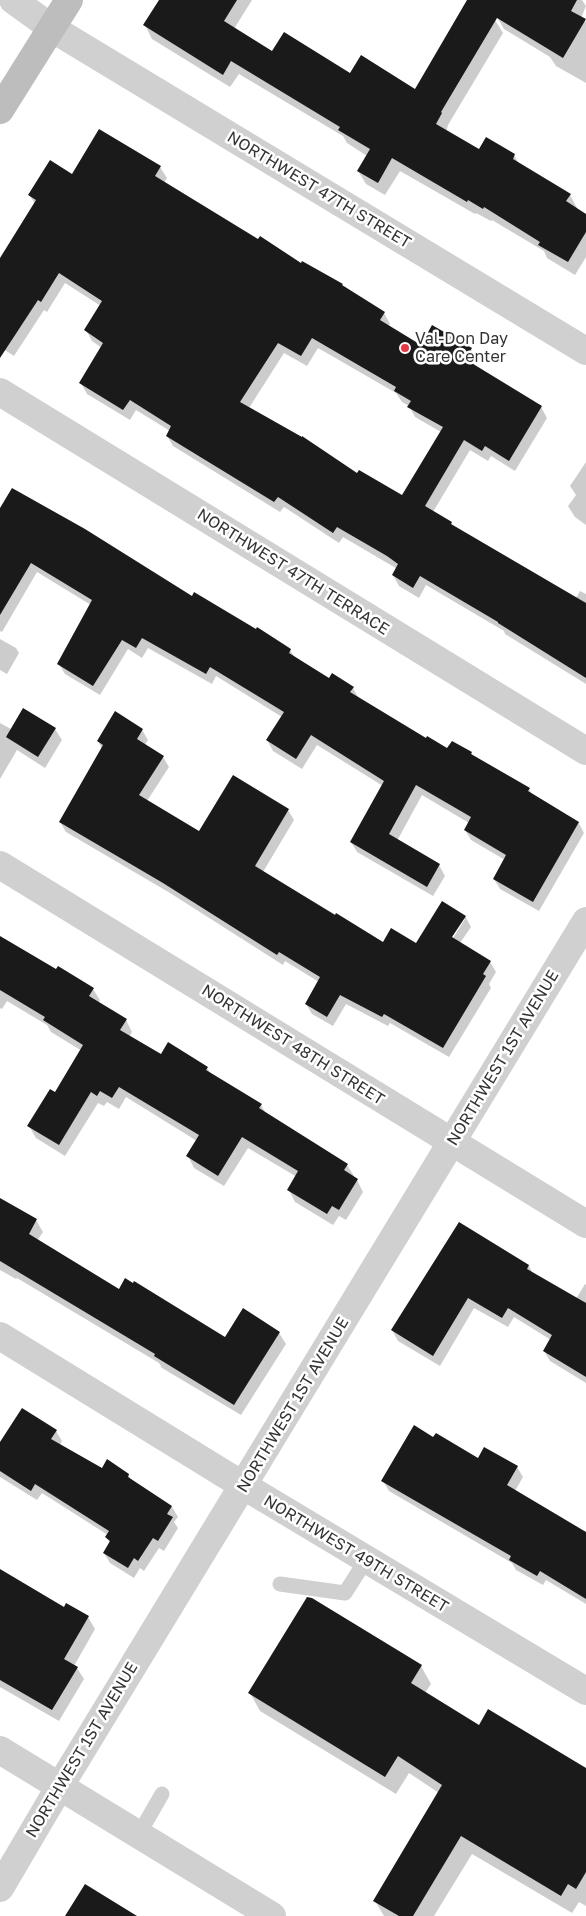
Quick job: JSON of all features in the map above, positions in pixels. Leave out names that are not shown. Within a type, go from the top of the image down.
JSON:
[{"type":"main road","points":[[0,110],[53,29],[69,0]]},
{"type":"street","name":"NORTHWEST 47TH STREET","points":[[13,0],[53,29],[586,351]]},
{"type":"street","name":"NORTHWEST 47TH TERRACE","points":[[0,392],[586,752]]},
{"type":"street","name":"NORTHWEST 48TH STREET","points":[[0,865],[586,1224]]},
{"type":"street","name":"NORTHWEST 1ST AVENUE","points":[[0,1888],[60,1786],[586,921]]},
{"type":"street","name":"NORTHWEST 49TH STREET","points":[[0,1336],[366,1560],[586,1691]]},
{"type":"street","points":[[0,1750],[272,1916]]},
{"type":"lane","points":[[280,1584],[345,1593],[366,1560]]},
{"type":"lane","points":[[139,1834],[162,1794]]},
{"type":"building","points":[[159,0],[237,0],[224,21],[272,51],[284,32],[350,73],[361,55],[415,89],[467,0],[577,0],[571,11],[586,19],[563,58],[497,18],[441,112],[436,124],[479,149],[486,137],[515,154],[513,159],[571,194],[566,201],[586,214],[586,232],[568,262],[538,245],[540,242],[484,207],[483,209],[468,200],[467,202],[392,158],[378,183],[357,171],[370,149],[338,130],[340,127],[231,61],[223,75],[143,25]]},
{"type":"building","points":[[99,129],[161,166],[155,176],[258,239],[260,236],[301,263],[302,261],[343,284],[385,312],[380,320],[421,345],[432,325],[472,348],[465,359],[542,406],[509,461],[485,446],[482,451],[464,440],[425,506],[452,522],[451,524],[586,603],[586,678],[498,622],[420,576],[413,588],[392,575],[398,564],[387,556],[337,527],[333,533],[278,497],[274,502],[166,436],[171,426],[130,400],[123,410],[79,383],[103,343],[84,330],[102,301],[59,273],[41,302],[38,300],[0,358],[0,258],[36,200],[28,195],[50,160],[72,174]],"holes":[[[312,338],[396,387],[394,391],[411,401],[407,407],[443,427],[402,495],[359,470],[357,473],[302,436],[240,402],[278,343],[301,356]]]},
{"type":"building","points":[[12,488],[85,529],[192,596],[194,592],[256,629],[257,627],[291,649],[289,653],[329,678],[332,673],[354,687],[350,692],[426,738],[427,736],[447,748],[452,741],[472,752],[471,754],[530,788],[528,791],[579,822],[533,902],[493,879],[506,855],[464,830],[471,817],[416,785],[389,834],[440,864],[427,887],[350,842],[384,781],[311,735],[296,759],[266,740],[284,712],[210,667],[206,674],[142,638],[136,648],[122,640],[93,686],[57,664],[92,600],[31,563],[0,615],[0,508]]},
{"type":"building","points":[[23,708],[56,728],[38,757],[6,737]]},
{"type":"building","points":[[115,711],[143,729],[137,739],[164,756],[139,795],[199,831],[233,775],[289,809],[255,866],[335,915],[336,913],[383,942],[391,928],[416,943],[442,901],[466,916],[452,937],[491,961],[483,974],[486,976],[443,1048],[384,1014],[382,1017],[340,995],[327,1017],[305,1004],[320,977],[279,952],[277,955],[163,883],[59,822],[103,745],[97,741]]},
{"type":"building","points":[[0,936],[56,969],[58,966],[94,988],[89,996],[127,1019],[120,1030],[161,1054],[168,1042],[208,1067],[206,1070],[262,1104],[259,1108],[348,1164],[344,1170],[358,1179],[339,1210],[332,1206],[327,1214],[287,1190],[298,1171],[242,1137],[218,1176],[186,1156],[199,1135],[119,1087],[112,1098],[100,1091],[97,1096],[91,1092],[59,1145],[27,1126],[50,1089],[55,1092],[83,1045],[43,1020],[45,1017],[0,990]]},
{"type":"building","points":[[0,1198],[37,1219],[29,1234],[119,1289],[125,1278],[133,1283],[134,1281],[225,1337],[243,1308],[280,1332],[234,1405],[154,1356],[155,1354],[0,1261]]},
{"type":"building","points":[[459,1222],[529,1265],[527,1269],[586,1303],[586,1377],[543,1351],[552,1335],[508,1308],[502,1318],[468,1298],[433,1356],[391,1330]]},
{"type":"building","points":[[22,1408],[57,1430],[51,1439],[102,1468],[107,1459],[129,1474],[128,1477],[172,1506],[167,1514],[173,1517],[158,1541],[153,1538],[138,1561],[134,1558],[128,1568],[103,1553],[110,1541],[105,1537],[109,1531],[35,1484],[31,1491],[0,1471],[0,1442]]},
{"type":"building","points":[[414,1425],[433,1437],[436,1433],[478,1458],[484,1447],[518,1466],[507,1485],[586,1532],[586,1599],[540,1571],[537,1576],[509,1560],[511,1556],[381,1481]]},
{"type":"building","points":[[0,1569],[64,1607],[66,1603],[89,1616],[64,1659],[78,1667],[52,1710],[0,1680]]},
{"type":"building","points":[[307,1597],[312,1598],[422,1665],[411,1683],[479,1725],[488,1709],[586,1768],[586,1872],[576,1889],[568,1884],[561,1896],[461,1836],[413,1916],[399,1916],[373,1901],[442,1785],[398,1756],[385,1777],[248,1693]]},
{"type":"building","points":[[85,1884],[137,1916],[65,1916]]},
{"type":"place","name":"Val-Don Day Care Center","points":[[405,348]]}]
